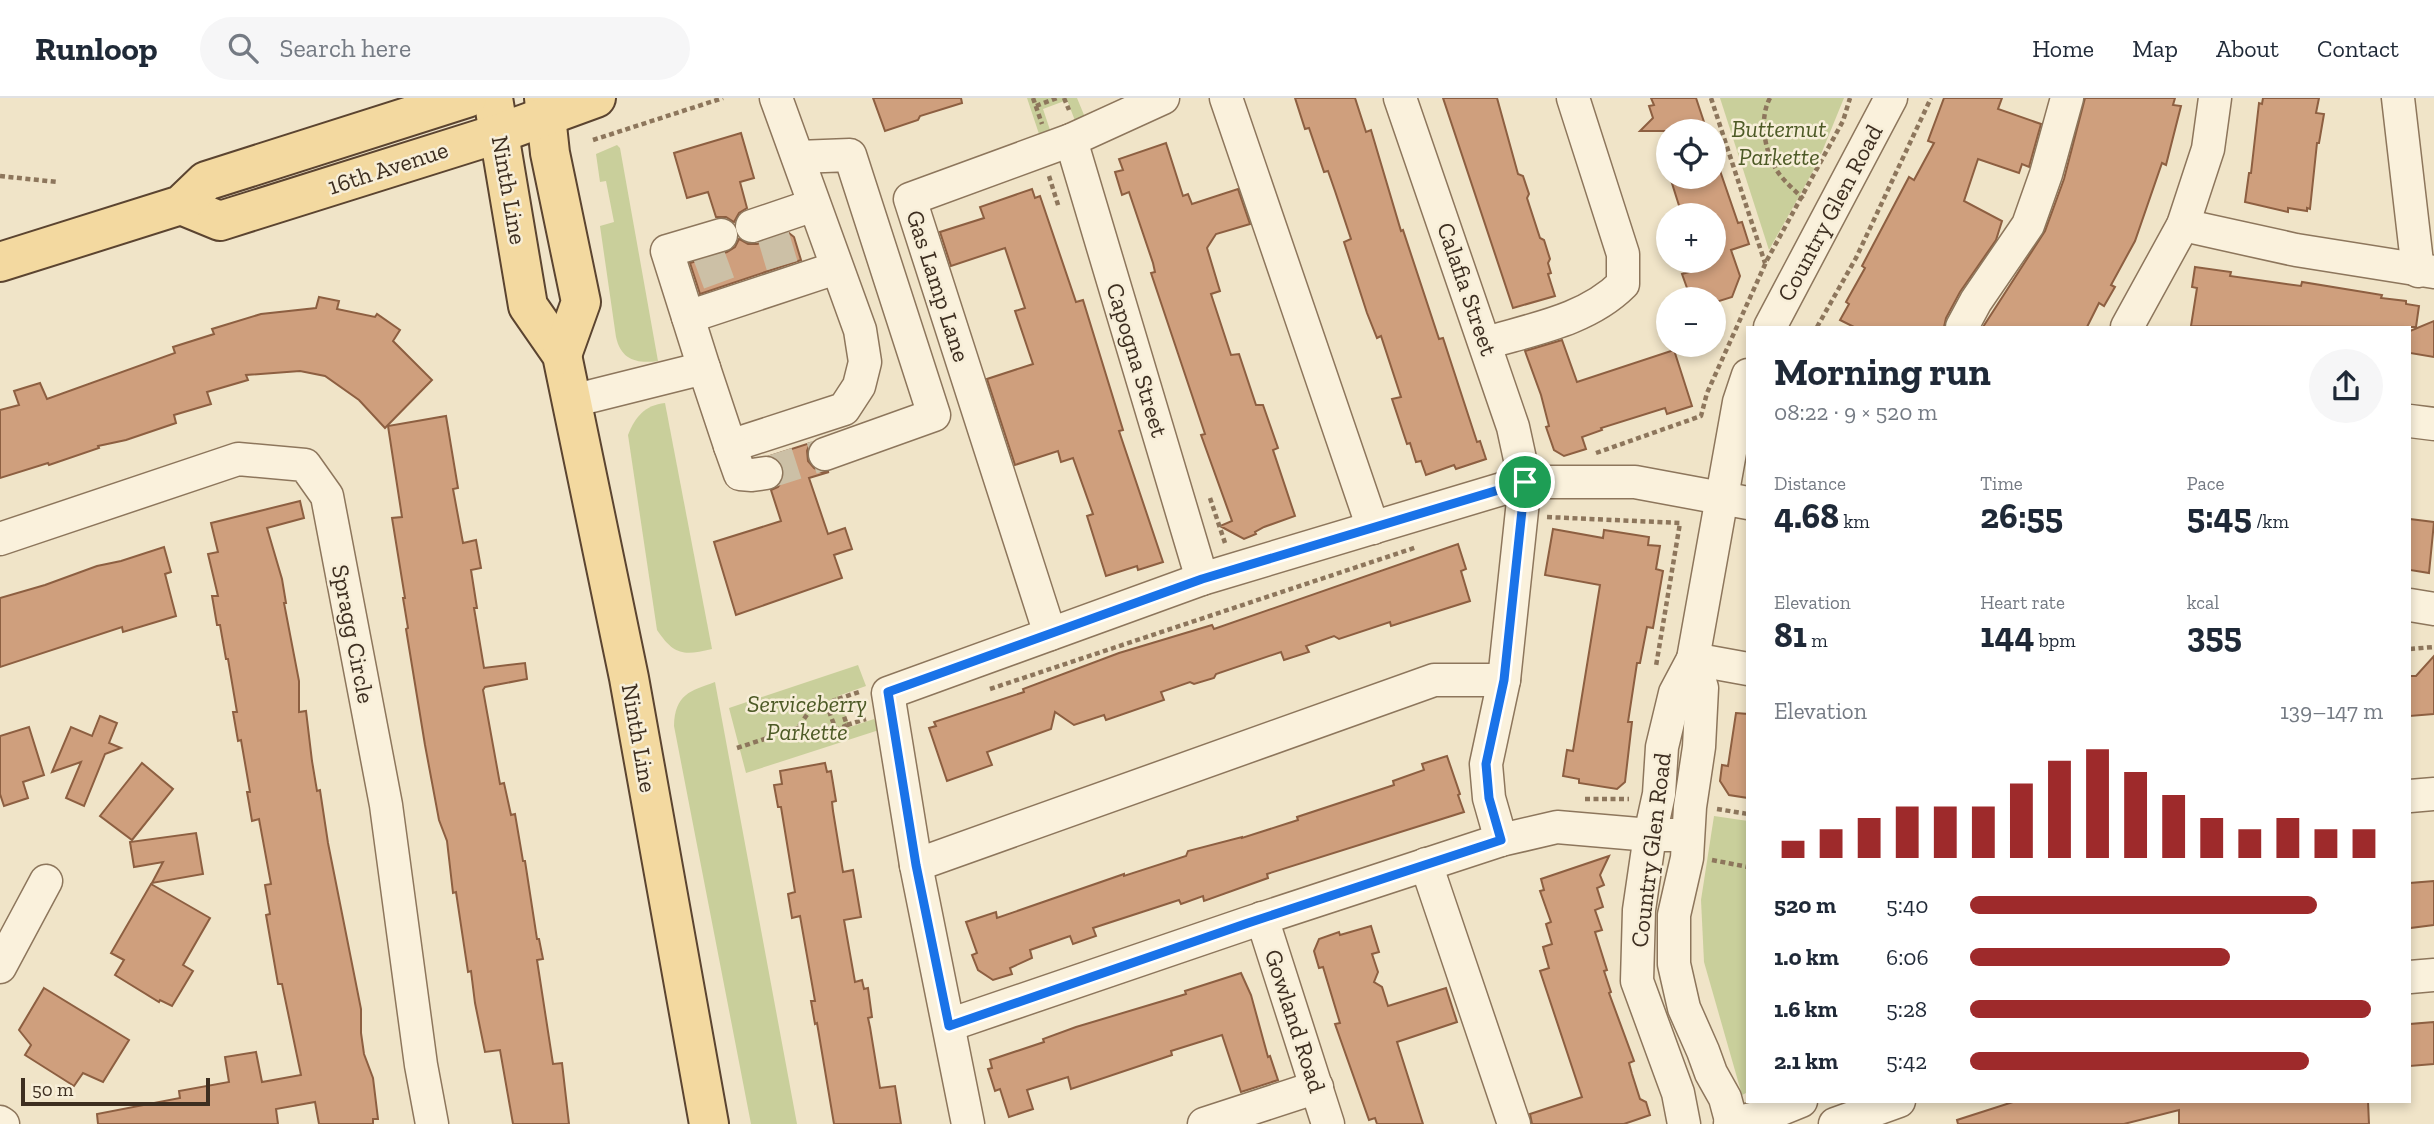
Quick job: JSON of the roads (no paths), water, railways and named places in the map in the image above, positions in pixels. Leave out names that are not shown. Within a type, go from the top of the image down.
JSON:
[{"type":"main road","name":"16th Avenue","points":[[0,262],[181,205],[206,181],[467,98]]},
{"type":"main road","name":"16th Avenue","points":[[181,205],[220,221],[496,116],[596,98]]},
{"type":"main road","name":"Ninth Line","points":[[545,107],[550,153],[581,302],[562,355]]},
{"type":"main road","name":"Ninth Line","points":[[496,116],[528,306],[562,355],[572,401],[629,678],[709,1124]]},
{"type":"street","points":[[730,446],[844,409],[859,386],[865,362],[860,330],[776,98]]},
{"type":"street","name":"Gas Lamp Lane","points":[[1050,634],[910,200],[1061,144],[1163,98]]},
{"type":"street","points":[[1226,98],[1373,528]]},
{"type":"street","name":"Calafia Street","points":[[1400,98],[1486,343],[1513,427],[1525,482],[1504,680],[1486,764],[1489,798],[1501,840]]},
{"type":"street","points":[[1486,343],[1583,313],[1611,296],[1623,284],[1623,254],[1573,98]]},
{"type":"street","name":"Country Glen Road","points":[[1775,318],[1891,98]]},
{"type":"street","points":[[1963,326],[1976,301],[2028,225],[2046,174],[2067,98]]},
{"type":"street","points":[[2128,326],[2183,225],[2208,149],[2215,98]]},
{"type":"street","points":[[2183,225],[2296,250],[2426,272],[2398,98]]},
{"type":"street","name":"Capogna Street","points":[[1061,144],[1202,579]]},
{"type":"street","points":[[798,157],[850,155],[934,415],[825,454]]},
{"type":"street","points":[[765,227],[814,205]]},
{"type":"street","points":[[711,243],[667,251],[740,474],[766,472]]},
{"type":"street","points":[[688,317],[724,298],[786,278],[836,268]]},
{"type":"street","points":[[572,401],[704,368]]},
{"type":"street","name":"Country Glen Road","points":[[1684,1124],[1678,1093],[1637,981],[1639,910],[1659,794],[1662,747],[1675,692],[1693,659],[1734,501],[1739,402],[1746,381]]},
{"type":"street","points":[[844,409],[884,432]]},
{"type":"street","points":[[2411,421],[2434,424]]},
{"type":"street","name":"Spragg Circle","points":[[0,539],[238,459],[305,465],[327,496],[386,805],[421,1065],[432,1124]]},
{"type":"street","points":[[968,1124],[880,690],[1050,634],[1202,579],[1525,482],[1635,482],[1734,501]]},
{"type":"street","points":[[2411,605],[2434,608]]},
{"type":"street","points":[[1693,659],[1746,669]]},
{"type":"street","name":"Country Glen Road","points":[[1693,659],[1702,688],[1699,747],[1687,846],[1674,915],[1674,964],[1684,1008],[1710,1073],[1725,1098],[1731,1124]]},
{"type":"street","points":[[916,865],[1434,680],[1504,680]]},
{"type":"street","points":[[2411,796],[2434,794]]},
{"type":"street","points":[[949,1026],[1262,918],[1501,840],[1557,827],[1650,835],[1687,846]]},
{"type":"street","points":[[1426,864],[1514,1124]]},
{"type":"street","points":[[0,967],[46,881]]},
{"type":"street","name":"Gowland Road","points":[[1262,918],[1328,1124]]},
{"type":"street","points":[[2411,977],[2434,975]]},
{"type":"street","points":[[1204,1124],[1317,1087]]},
{"type":"street","points":[[1731,1124],[1763,1116],[1796,1103]]},
{"type":"street","points":[[1835,1124],[1893,1103]]},
{"type":"tunnel","points":[[773,235],[784,272]]},
{"type":"tunnel","points":[[708,253],[722,291]]},
{"type":"tunnel","points":[[766,473],[825,454]]},
{"type":"park label","name":"Butternut Parkette","points":[[1779,143]]},
{"type":"park label","name":"Serviceberry Parkette","points":[[807,718]]}]
